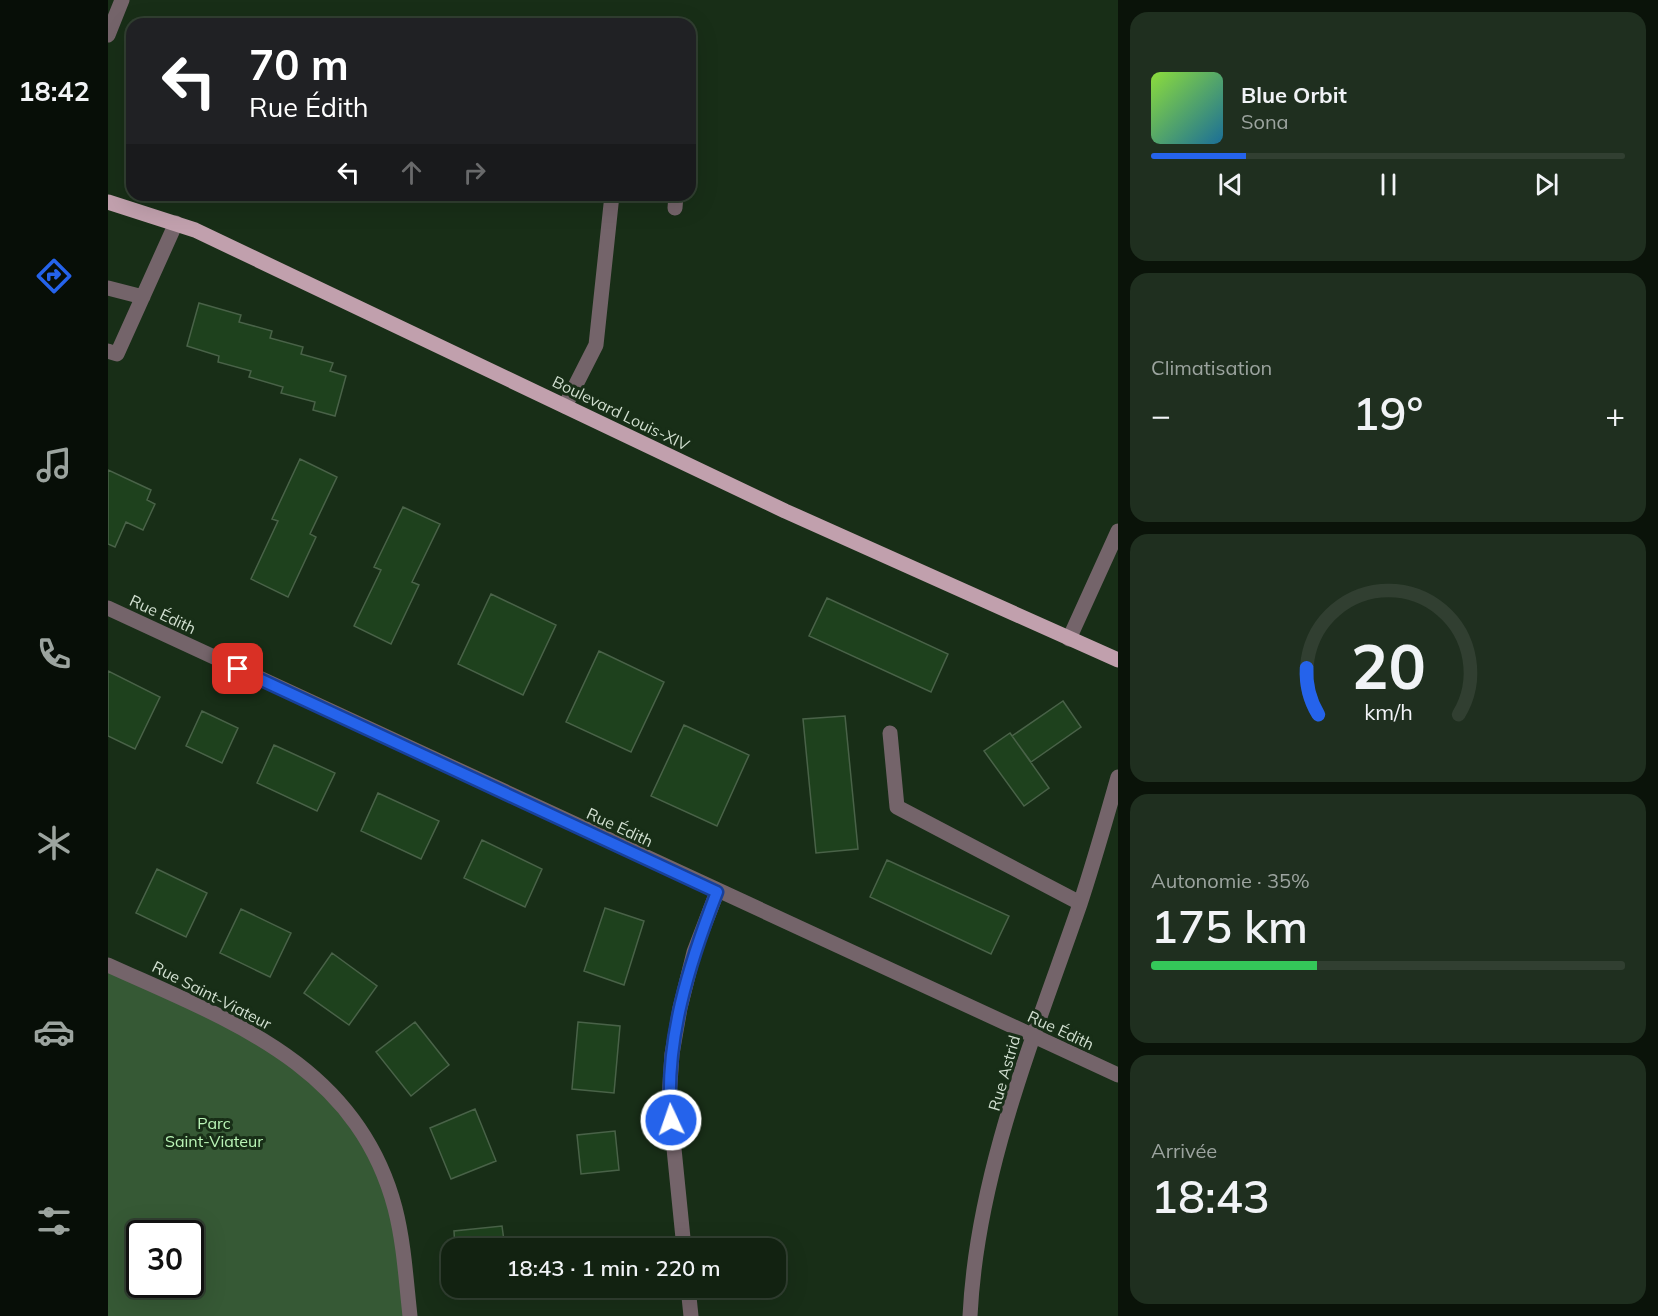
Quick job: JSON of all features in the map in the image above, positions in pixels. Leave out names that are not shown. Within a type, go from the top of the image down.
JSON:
[{"type":"main road","name":"Boulevard Louis-XIV","points":[[108,202],[195,230],[785,511],[1118,660]]},
{"type":"street","points":[[108,35],[122,0]]},
{"type":"street","points":[[565,406],[596,345],[611,201]]},
{"type":"street","points":[[108,351],[117,354],[176,224]]},
{"type":"street","points":[[108,288],[143,297]]},
{"type":"street","points":[[1069,639],[1118,531]]},
{"type":"street","name":"Rue Édith","points":[[108,608],[717,892],[1118,1075]]},
{"type":"street","points":[[890,733],[897,807],[1080,903]]},
{"type":"street","name":"Rue Astrid","points":[[970,1316],[980,1220],[1033,1036],[1080,903],[1118,777]]},
{"type":"street","points":[[683,1238],[669,1099],[672,1054],[680,1008],[694,952],[717,892]]},
{"type":"street","name":"Rue Saint-Viateur","points":[[108,964],[219,1015],[278,1049],[322,1082],[346,1109],[375,1156],[395,1208],[401,1236],[410,1316]]},
{"type":"street","points":[[689,1298],[691,1316]]},
{"type":"green space","name":"Parc Saint-Viateur","points":[[108,971],[219,1015],[322,1082],[387,1180],[410,1316],[108,1316]]},
{"type":"building","points":[[199,303],[241,315],[239,322],[272,331],[270,338],[303,347],[301,354],[333,363],[330,371],[346,376],[335,416],[313,410],[315,402],[281,393],[283,387],[249,377],[251,371],[218,362],[219,356],[187,346]]},
{"type":"building","points":[[300,459],[337,477],[310,534],[316,537],[288,597],[251,579],[278,521],[272,519]]},
{"type":"building","points":[[108,470],[151,490],[147,500],[155,504],[143,530],[126,522],[115,547],[108,544]]},
{"type":"building","points":[[403,507],[440,524],[412,582],[419,585],[391,644],[354,626],[381,570],[374,567]]},
{"type":"building","points":[[491,594],[556,625],[523,695],[458,664]]},
{"type":"building","points":[[827,598],[948,654],[931,692],[809,636]]},
{"type":"building","points":[[599,651],[664,682],[631,752],[566,722]]},
{"type":"building","points":[[108,671],[160,697],[135,749],[108,736]]},
{"type":"building","points":[[1063,701],[1081,727],[1031,762],[1012,736]]},
{"type":"building","points":[[202,711],[238,728],[222,763],[186,746]]},
{"type":"building","points":[[845,716],[858,849],[816,853],[803,719]]},
{"type":"building","points":[[684,725],[749,755],[717,826],[651,796]]},
{"type":"building","points":[[1010,733],[1049,788],[1024,806],[984,751]]},
{"type":"building","points":[[274,745],[335,773],[317,811],[257,783]]},
{"type":"building","points":[[378,793],[439,821],[421,859],[361,831]]},
{"type":"building","points":[[482,840],[542,869],[525,907],[464,878]]},
{"type":"building","points":[[887,860],[1009,916],[991,954],[870,897]]},
{"type":"building","points":[[157,869],[207,893],[186,937],[136,913]]},
{"type":"building","points":[[605,908],[644,921],[624,985],[584,971]]},
{"type":"building","points":[[241,909],[291,933],[270,977],[220,953]]},
{"type":"building","points":[[332,953],[377,986],[349,1025],[304,993]]},
{"type":"building","points":[[415,1022],[449,1065],[411,1096],[376,1052]]},
{"type":"building","points":[[578,1022],[620,1026],[614,1093],[572,1089]]},
{"type":"building","points":[[475,1109],[496,1161],[451,1179],[430,1128]]},
{"type":"building","points":[[615,1131],[619,1170],[581,1174],[577,1135]]},
{"type":"building","points":[[502,1226],[504,1238],[454,1238],[454,1231]]},
{"type":"route","points":[[238,669],[717,892],[694,952],[680,1008],[672,1054],[669,1099],[671,1120]]}]
